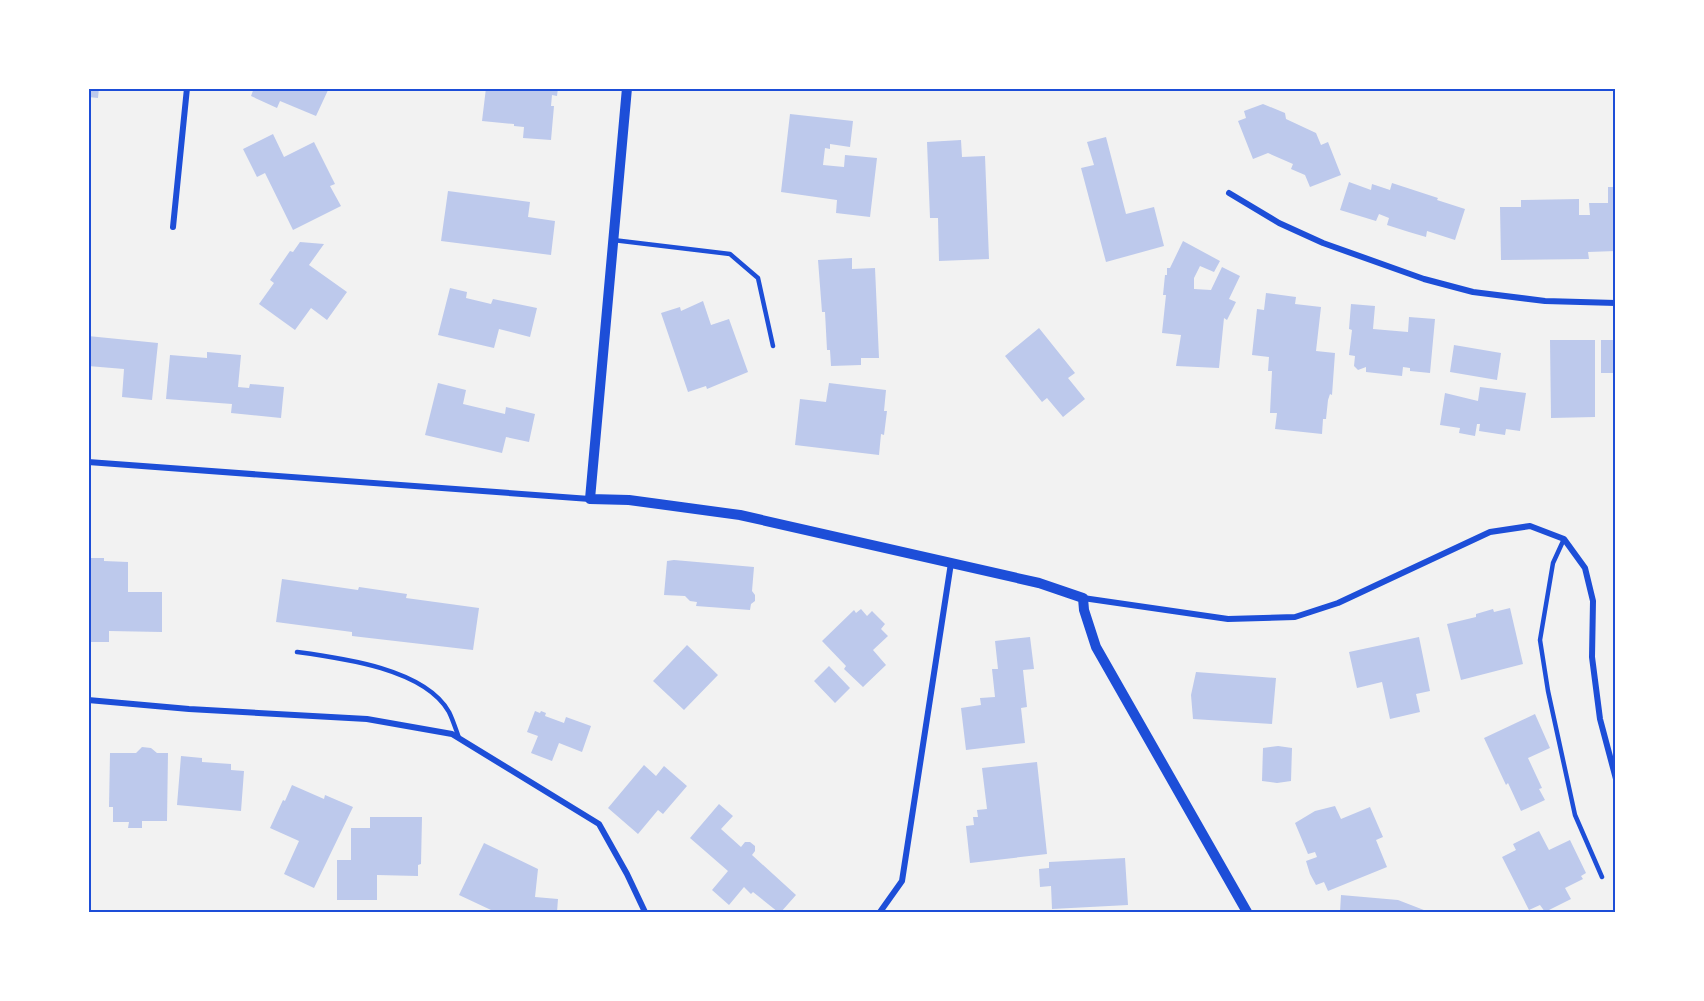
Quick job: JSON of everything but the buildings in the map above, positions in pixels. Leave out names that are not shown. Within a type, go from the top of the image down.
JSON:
[{"type":"street","points":[[173,227],[187,88]]},
{"type":"street","points":[[590,499],[627,88]]},
{"type":"street","points":[[1229,193],[1279,223],[1323,243],[1424,279],[1473,292],[1545,301],[1616,303]]},
{"type":"street","points":[[88,462],[629,500],[740,515],[1039,583],[1083,598],[1228,619],[1295,617],[1338,603],[1490,532],[1530,526],[1564,539],[1585,568],[1593,601],[1592,657],[1600,719],[1616,779]]},
{"type":"street","points":[[880,912],[902,881],[951,563]]},
{"type":"street","points":[[1083,598],[1084,610],[1096,647],[1247,912]]},
{"type":"street","points":[[88,700],[189,709],[367,719],[452,734],[599,824],[645,912]]},
{"type":"lane","points":[[613,240],[730,254],[758,278],[773,346]]},
{"type":"lane","points":[[1564,539],[1553,562],[1540,640],[1548,692],[1575,814],[1602,877]]},
{"type":"lane","points":[[297,652],[344,658],[387,670],[432,692],[449,712],[459,738]]}]
